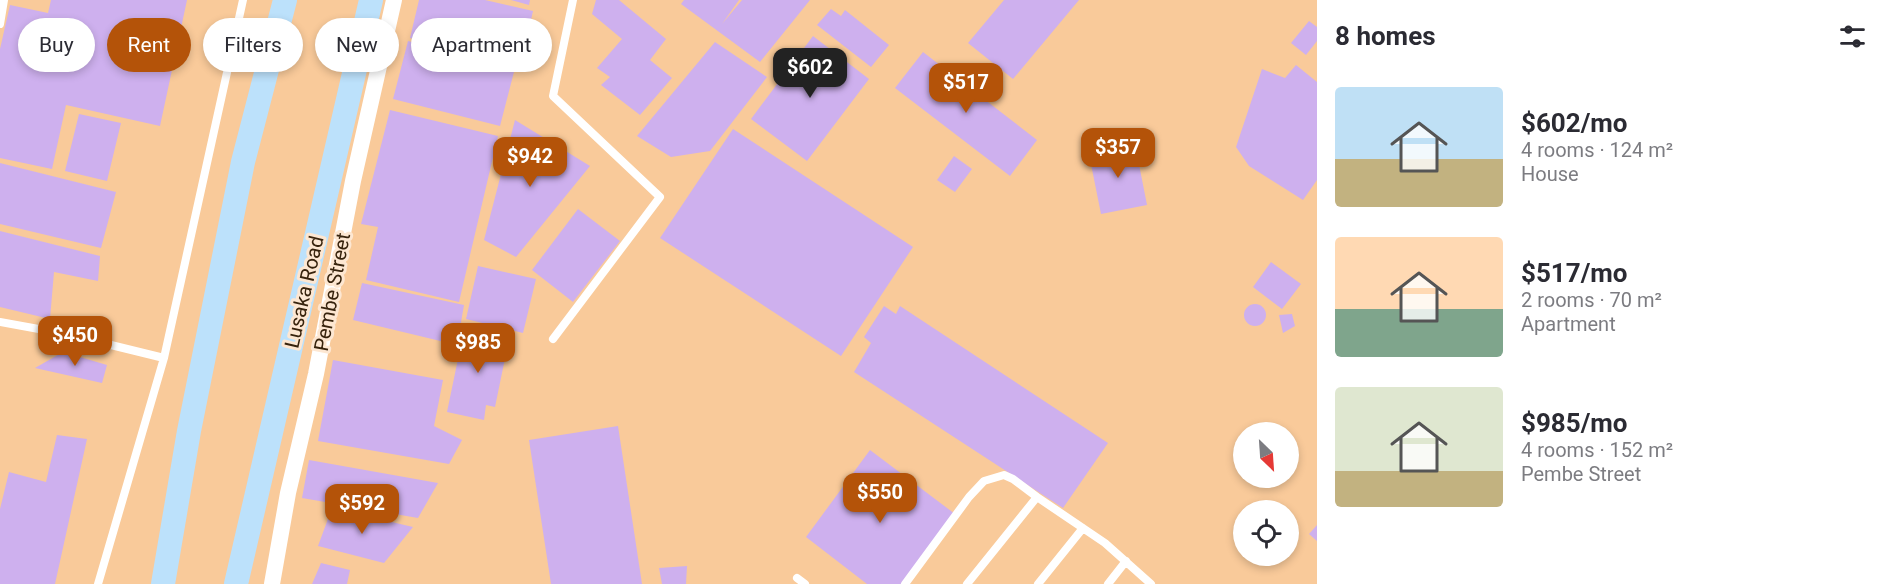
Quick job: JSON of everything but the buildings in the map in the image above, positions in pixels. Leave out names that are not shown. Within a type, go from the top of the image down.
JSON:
[{"type":"main road","points":[[163,584],[187,441],[243,162],[285,0]]},
{"type":"main road","name":"Lusaka Road","points":[[236,584],[371,0]]},
{"type":"street","name":"Pembe Street","points":[[272,584],[288,493],[316,374],[353,181],[394,0]]},
{"type":"lane","points":[[0,24],[4,0]]},
{"type":"lane","points":[[98,584],[165,358],[243,0]]},
{"type":"lane","points":[[553,339],[660,197],[553,96],[573,0]]},
{"type":"lane","points":[[0,322],[66,334],[165,358]]},
{"type":"lane","points":[[905,584],[969,497],[984,481],[1004,475],[1013,478],[1105,543],[1151,584]]},
{"type":"lane","points":[[967,584],[1037,497]]},
{"type":"lane","points":[[1038,584],[1083,528]]},
{"type":"lane","points":[[1108,584],[1126,561]]},
{"type":"lane","points":[[797,578],[805,584]]},
{"type":"shaded area","points":[[0,0],[1317,0],[1317,584],[0,584]]}]
